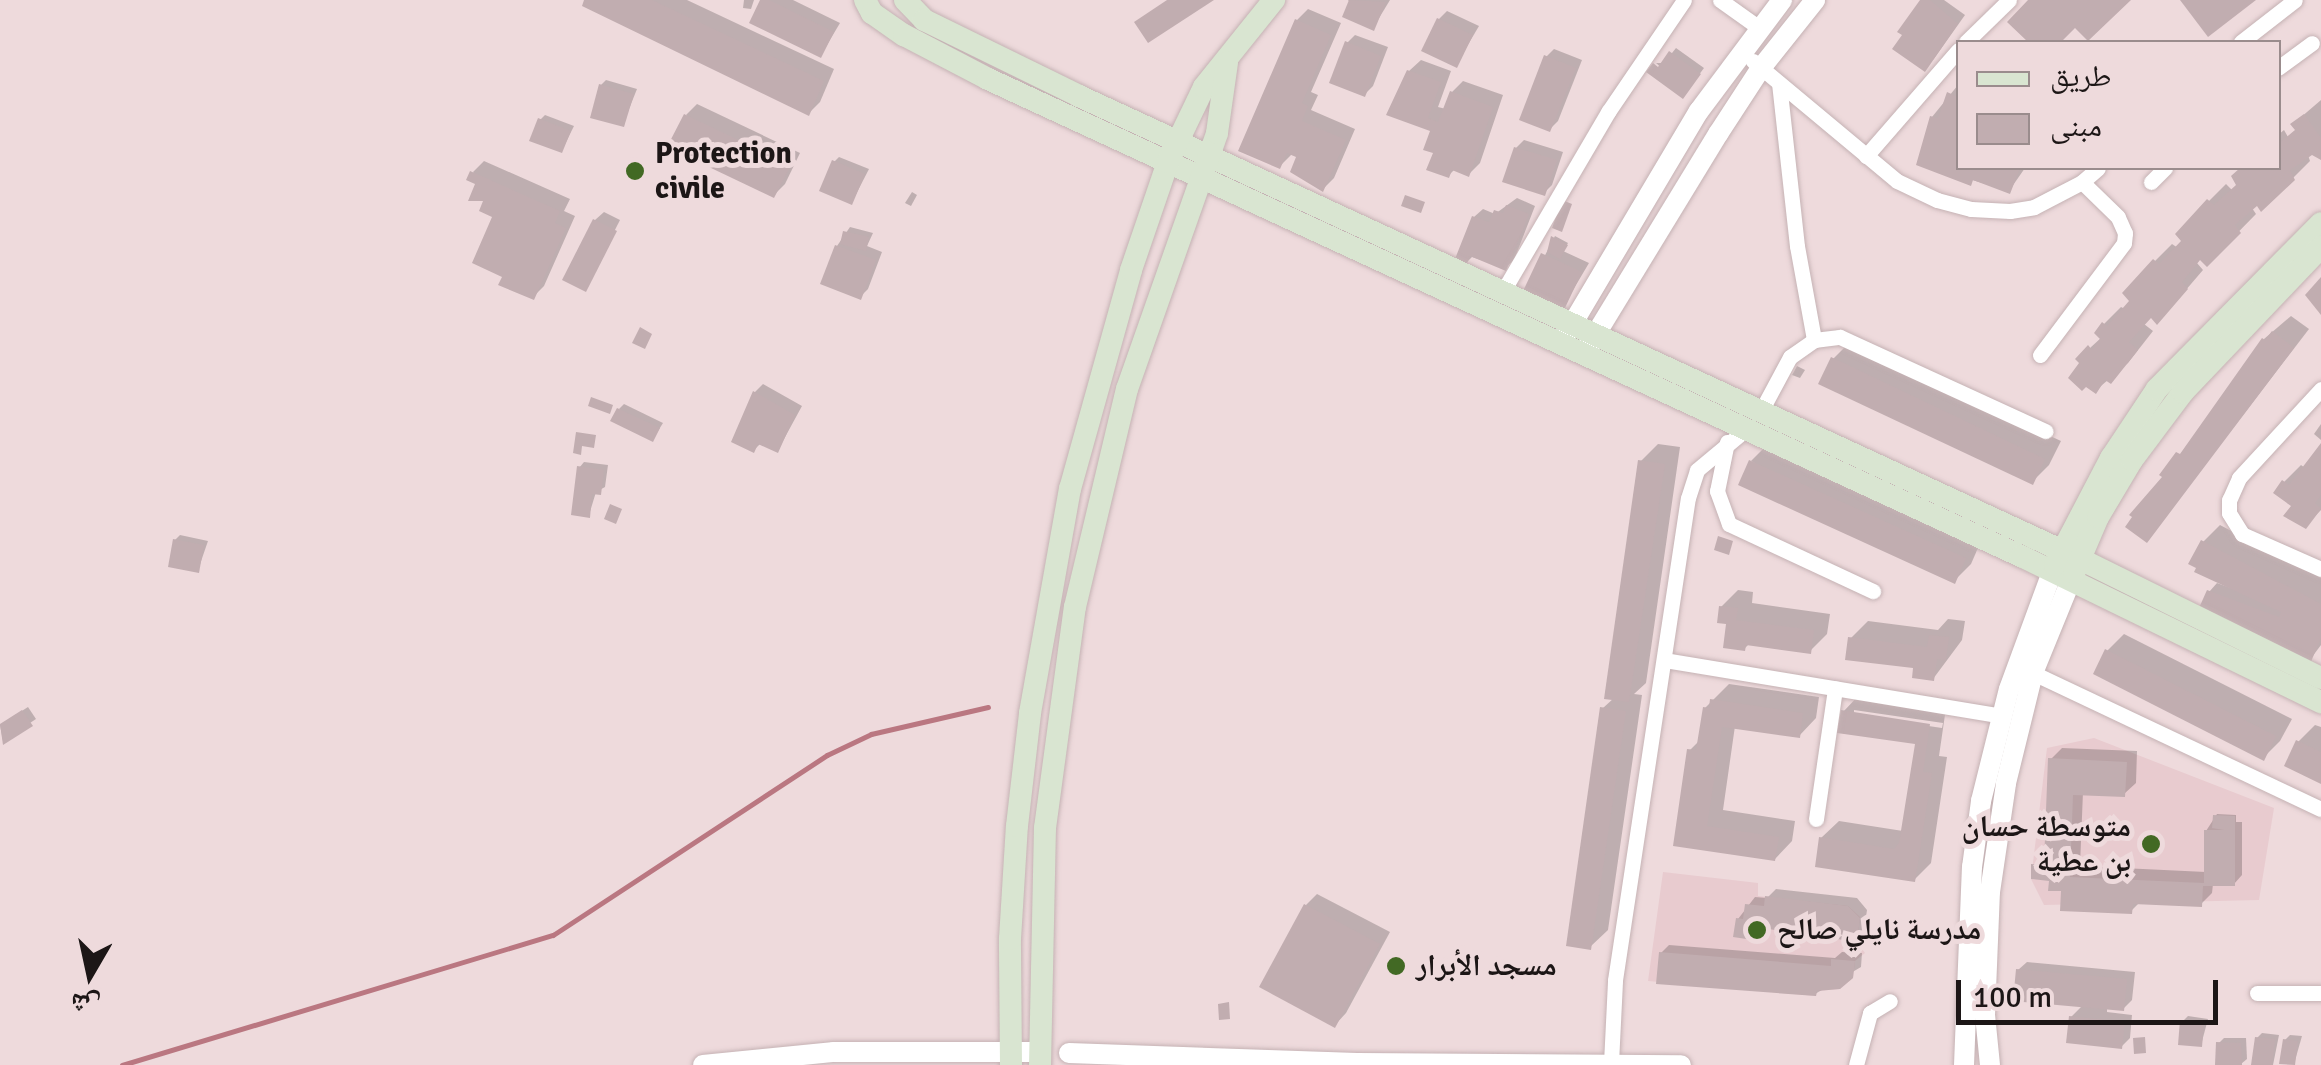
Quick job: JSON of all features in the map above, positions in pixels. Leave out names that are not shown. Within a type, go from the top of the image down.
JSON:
[{"type":"main road","points":[[865,0],[872,13],[904,35],[1582,357],[1736,436],[2066,566],[2321,678]]},
{"type":"main road","points":[[905,0],[924,20],[954,36],[1761,411],[2066,566],[2321,702]]},
{"type":"main road","points":[[1010,1059],[1010,939],[1017,826],[1048,600],[1098,378],[1168,162],[1204,86],[1227,63],[1274,0]]},
{"type":"main road","points":[[1040,1059],[1045,828],[1074,606],[1126,389],[1210,155],[1222,112],[1227,63]]},
{"type":"main road","points":[[2066,566],[2111,458],[2157,389],[2321,223]]},
{"type":"main road","points":[[2066,566],[2132,460],[2183,392],[2321,247]]},
{"type":"street","points":[[1502,291],[1608,112],[1684,0]]},
{"type":"street","points":[[1720,0],[1758,28]]},
{"type":"street","points":[[1559,346],[1739,52],[1782,0]]},
{"type":"street","points":[[1582,357],[1761,68],[1815,0]]},
{"type":"street","points":[[1968,40],[2009,0]]},
{"type":"street","points":[[2243,40],[2285,3]]},
{"type":"street","points":[[2281,66],[2312,43]]},
{"type":"street","points":[[1739,52],[1897,181],[1938,200],[1971,209],[2010,211],[2034,207],[2082,182],[2096,170]]},
{"type":"street","points":[[1866,156],[1956,52]]},
{"type":"street","points":[[1779,83],[1797,246],[1814,340]]},
{"type":"street","points":[[2151,182],[2164,170]]},
{"type":"street","points":[[2040,355],[2124,243],[2125,233],[2118,217],[2082,182]]},
{"type":"street","points":[[1761,411],[1790,357],[1814,340],[1850,340],[2045,431]]},
{"type":"street","points":[[2321,389],[2239,478],[2228,500],[2229,513],[2242,534],[2321,569]]},
{"type":"street","points":[[1736,436],[1717,492],[1729,524],[1873,591]]},
{"type":"street","points":[[1610,1064],[1614,980],[1692,484],[1708,458],[1736,436]]},
{"type":"street","points":[[1990,1065],[1984,1015],[1990,892],[2006,784],[2033,673],[2066,566]]},
{"type":"street","points":[[1964,1065],[1972,867],[1981,801],[2002,716],[2066,566]]},
{"type":"street","points":[[1665,660],[2002,716]]},
{"type":"street","points":[[2033,673],[2321,810]]},
{"type":"street","points":[[1816,819],[1835,688]]},
{"type":"street","points":[[2257,993],[2321,993]]},
{"type":"street","points":[[1856,1065],[1870,1013],[1890,1001]]},
{"type":"street","points":[[703,1065],[788,1060],[1040,1059],[1069,1053],[1272,1062],[1681,1065]]},
{"type":"shaded area","name":"متوسطة حسان بن عطية","points":[[2094,738],[2274,808],[2259,900],[2044,905],[2031,879],[2047,748]]},
{"type":"shaded area","name":"مدرسة نايلي صالح","points":[[1663,872],[1758,883],[1758,896],[1848,906],[1860,917],[1857,942],[1865,953],[1855,961],[1853,978],[1840,989],[1817,991],[1816,996],[1648,981]]},
{"type":"building","points":[[584,0],[652,0],[824,81],[809,116],[582,6]]},
{"type":"building","points":[[760,0],[769,0],[834,32],[821,58],[749,23]]},
{"type":"building","points":[[1167,0],[1214,0],[1148,43],[1134,22]]},
{"type":"building","points":[[1349,0],[1386,2],[1374,31],[1342,17]]},
{"type":"building","points":[[1920,0],[1930,0],[1958,24],[1925,72],[1892,49],[1902,35],[1897,32]]},
{"type":"building","points":[[2028,0],[2131,0],[2089,40],[2075,28],[2063,40],[2026,40],[2007,22]]},
{"type":"building","points":[[2180,0],[2256,0],[2208,37]]},
{"type":"building","points":[[1437,18],[1473,35],[1457,68],[1421,51]]},
{"type":"building","points":[[1295,19],[1331,35],[1302,103],[1308,106],[1302,121],[1346,140],[1323,192],[1290,172],[1296,157],[1287,153],[1280,169],[1238,151]]},
{"type":"building","points":[[1345,41],[1381,56],[1365,97],[1329,83]]},
{"type":"building","points":[[1669,51],[1701,74],[1683,99],[1646,72],[1653,63],[1658,67]]},
{"type":"building","points":[[1544,55],[1576,68],[1550,132],[1519,120]]},
{"type":"building","points":[[1407,70],[1441,82],[1428,118],[1438,122],[1450,91],[1493,107],[1469,177],[1452,170],[1449,178],[1426,170],[1433,153],[1423,150],[1430,131],[1386,115]]},
{"type":"building","points":[[599,84],[634,94],[624,127],[590,118]]},
{"type":"building","points":[[1947,92],[1956,96],[1956,170],[2019,170],[2010,194],[1973,180],[1971,186],[1916,165],[1930,116],[1938,118]]},
{"type":"building","points":[[684,114],[791,165],[774,198],[667,147]]},
{"type":"building","points":[[2304,114],[2321,138],[2321,160],[2312,155],[2290,170],[2295,180],[2261,212],[2257,206],[2235,225],[2241,233],[2207,267],[2200,260],[2182,282],[2188,289],[2157,325],[2151,318],[2129,342],[2138,350],[2111,384],[2105,380],[2096,394],[2086,387],[2082,391],[2068,378],[2079,363],[2075,359],[2088,345],[2092,350],[2100,339],[2094,333],[2102,322],[2107,326],[2129,301],[2122,293],[2153,259],[2159,264],[2181,241],[2175,234],[2207,199],[2214,205],[2236,185],[2231,176],[2238,170],[2281,170],[2281,142],[2295,130],[2290,124]]},
{"type":"building","points":[[538,118],[571,131],[562,153],[529,141]]},
{"type":"building","points":[[1514,147],[1557,160],[1545,196],[1502,182]]},
{"type":"building","points":[[832,160],[865,174],[852,205],[819,191]]},
{"type":"building","points":[[470,171],[560,211],[555,223],[566,228],[534,300],[498,285],[502,277],[472,263],[492,217],[479,211],[483,201],[468,201],[475,184],[466,180]]},
{"type":"building","points":[[1405,195],[1425,202],[1421,213],[1401,206]]},
{"type":"building","points":[[1562,200],[1572,204],[1562,232],[1552,228]]},
{"type":"building","points":[[1506,205],[1529,214],[1506,271],[1470,256],[1465,268],[1453,264],[1472,216],[1489,222],[1494,210],[1503,213]]},
{"type":"building","points":[[593,219],[617,231],[586,292],[562,280]]},
{"type":"building","points":[[843,231],[869,237],[866,251],[840,244]]},
{"type":"building","points":[[1551,236],[1568,245],[1560,259],[1547,252]]},
{"type":"building","points":[[835,245],[876,260],[861,300],[820,284]]},
{"type":"building","points":[[1541,253],[1582,272],[1564,310],[1523,291]]},
{"type":"building","points":[[2321,277],[2321,315],[2305,295]]},
{"type":"building","points":[[640,327],[652,334],[645,349],[632,343]]},
{"type":"building","points":[[2272,331],[2294,348],[2147,543],[2125,527],[2132,517],[2129,515],[2162,477],[2159,475],[2176,452],[2180,454],[2262,338],[2265,340]]},
{"type":"building","points":[[1831,357],[2045,459],[2033,485],[1818,384]]},
{"type":"building","points":[[753,391],[795,415],[778,453],[758,444],[754,453],[731,442]]},
{"type":"building","points":[[591,397],[613,405],[610,414],[588,406]]},
{"type":"building","points":[[617,408],[660,428],[653,442],[610,421]]},
{"type":"building","points":[[576,432],[596,435],[594,448],[582,446],[581,455],[573,453]]},
{"type":"building","points":[[2321,443],[2321,495],[2315,503],[2321,509],[2306,529],[2283,516],[2291,506],[2273,493],[2282,480],[2289,485]]},
{"type":"building","points":[[1638,460],[1665,464],[1629,702],[1604,699]]},
{"type":"building","points":[[1749,460],[1966,558],[1955,584],[1738,485]]},
{"type":"building","points":[[577,466],[604,470],[601,495],[592,494],[590,518],[571,515]]},
{"type":"building","points":[[610,504],[622,509],[616,524],[604,519]]},
{"type":"building","points":[[1718,536],[1733,541],[1729,555],[1714,550]]},
{"type":"building","points":[[173,539],[204,545],[199,573],[168,567]]},
{"type":"building","points":[[2201,540],[2321,604],[2321,638],[2310,664],[2199,608],[2207,590],[2279,617],[2281,612],[2194,572],[2196,568],[2188,564]]},
{"type":"building","points":[[1719,606],[1738,608],[1736,620],[1814,630],[1811,654],[1746,645],[1745,651],[1723,648],[1726,624],[1717,623]]},
{"type":"building","points":[[1929,635],[1949,637],[1946,660],[1937,659],[1934,681],[1912,678],[1913,668],[1845,660],[1848,637],[1927,647]]},
{"type":"building","points":[[2105,649],[2276,736],[2264,761],[2093,674]]},
{"type":"building","points":[[1710,699],[1803,713],[1800,738],[1722,727],[1707,826],[1779,837],[1775,861],[1673,846],[1687,749],[1696,750],[1703,707],[1709,708]]},
{"type":"building","points":[[1600,707],[1626,711],[1591,950],[1566,946]]},
{"type":"building","points":[[22,710],[33,726],[3,745],[0,724]]},
{"type":"building","points":[[1841,710],[1930,724],[1923,772],[1932,773],[1915,882],[1815,867],[1819,837],[1894,849],[1899,843],[1915,744],[1837,733]]},
{"type":"building","points":[[2296,740],[2321,752],[2321,784],[2284,766]]},
{"type":"building","points":[[2048,758],[2127,762],[2125,797],[2073,795],[2070,877],[2204,883],[2204,830],[2224,830],[2212,828],[2213,815],[2235,816],[2235,886],[2203,886],[2202,907],[2133,904],[2132,914],[2060,911],[2061,891],[2048,891],[2049,881],[2031,879],[2031,864],[2049,866],[2044,863]]},
{"type":"building","points":[[1765,896],[1848,906],[1860,918],[1857,942],[1762,928],[1760,941],[1733,937],[1736,918],[1743,919],[1745,904],[1764,906]]},
{"type":"building","points":[[1304,904],[1380,944],[1335,1028],[1259,987]]},
{"type":"building","points":[[1659,952],[1831,966],[1831,959],[1855,961],[1853,978],[1840,989],[1817,991],[1816,996],[1656,984]]},
{"type":"building","points":[[2016,969],[2127,979],[2124,1011],[2013,1001]]},
{"type":"building","points":[[1229,1002],[1230,1019],[1219,1020],[1218,1004]]},
{"type":"building","points":[[2069,1016],[2125,1022],[2122,1049],[2066,1043]]},
{"type":"building","points":[[2180,1020],[2204,1023],[2202,1047],[2178,1045]]},
{"type":"building","points":[[2145,1037],[2146,1053],[2134,1054],[2133,1038]]},
{"type":"building","points":[[2255,1037],[2275,1039],[2272,1065],[2251,1065]]},
{"type":"building","points":[[2283,1039],[2298,1041],[2295,1065],[2279,1064]]},
{"type":"building","points":[[2216,1042],[2241,1043],[2242,1065],[2215,1065]]},
{"type":"waterway","points":[[122,1065],[553,935],[827,755],[871,734],[988,707]]},
{"type":"place","name":"Protection civile","points":[[635,171]]},
{"type":"place","name":"متوسطة حسان بن عطية","points":[[2151,844]]},
{"type":"place","name":"مدرسة نايلي صالح","points":[[1757,930]]},
{"type":"place","name":"مسجد الأبرار","points":[[1396,966]]}]
